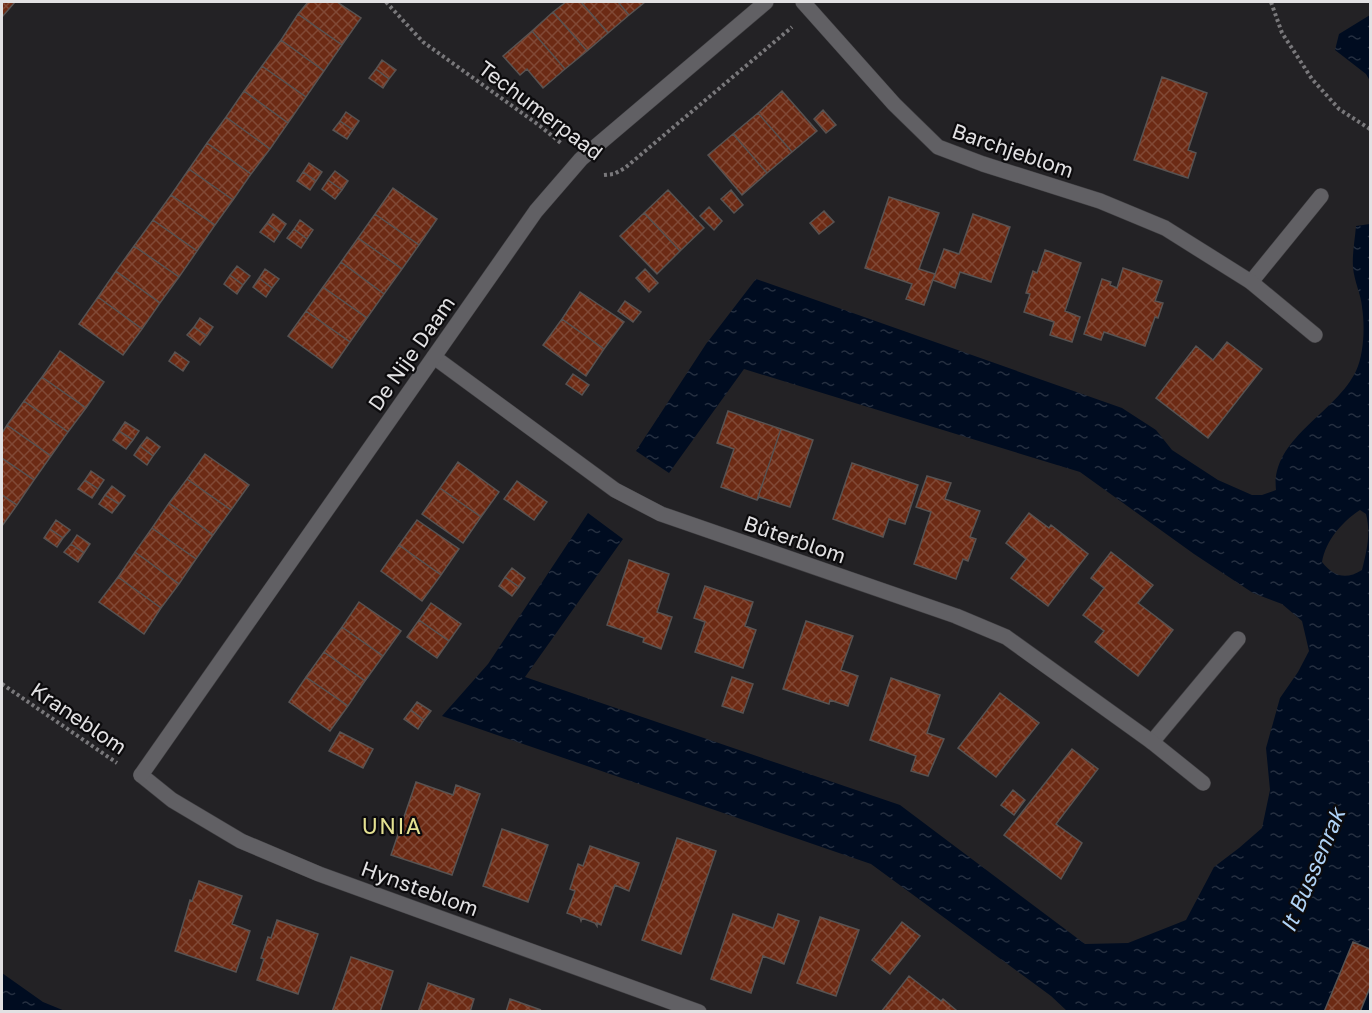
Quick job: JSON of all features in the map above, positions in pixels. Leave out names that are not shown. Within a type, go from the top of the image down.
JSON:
[{"type":"street","name":"De Nije Daam","points":[[141,775],[536,211],[581,159],[766,2]]},
{"type":"street","name":"Barchjeblom","points":[[807,6],[894,104],[938,147],[982,164],[1100,201],[1165,228],[1251,282],[1315,335]]},
{"type":"street","points":[[1251,282],[1321,196]]},
{"type":"street","name":"Bûterblom","points":[[434,357],[615,490],[661,514],[956,616],[1006,637],[1152,742],[1203,783]]},
{"type":"street","points":[[1152,742],[1238,639]]},
{"type":"street","name":"Hynsteblom","points":[[141,775],[172,800],[241,841],[319,874],[699,1011]]},
{"type":"path","name":"Techumerpaad","points":[[386,2],[423,42],[540,126],[603,175],[614,174],[625,168],[807,6]]},
{"type":"path","points":[[1271,2],[1282,33],[1312,79],[1339,108],[1371,129]]},
{"type":"path","name":"Kraneblom","points":[[2,684],[116,762],[141,775]]},
{"type":"water","points":[[1370,15],[1370,81],[1366,74],[1335,50],[1339,34]]},
{"type":"water","name":"It Bussenrak","points":[[1370,224],[1370,1011],[1067,1011],[1051,996],[871,864],[442,716],[488,664],[588,513],[623,539],[525,677],[900,805],[1085,944],[1128,943],[1186,920],[1214,867],[1262,828],[1270,790],[1266,748],[1280,698],[1309,651],[1302,621],[1282,604],[1253,593],[1194,554],[1080,472],[744,369],[669,473],[636,451],[706,344],[756,279],[1122,408],[1156,430],[1172,450],[1218,480],[1252,495],[1262,495],[1276,490],[1277,472],[1283,456],[1293,441],[1347,386],[1359,364],[1363,323],[1353,267],[1356,226]],"holes":[[[1360,510],[1366,514],[1368,535],[1362,570],[1345,576],[1336,574],[1322,562],[1327,546],[1341,526],[1353,515]]]},
{"type":"water","points":[[2,973],[43,1002],[65,1011],[2,1011]]},
{"type":"building","points":[[2,2],[15,2],[2,17]]},
{"type":"building","points":[[308,2],[337,2],[361,18],[342,45],[298,14]]},
{"type":"building","points":[[566,2],[581,2],[608,33],[587,51],[553,12]]},
{"type":"building","points":[[581,2],[618,2],[629,15],[608,33]]},
{"type":"building","points":[[618,2],[645,2],[629,15]]},
{"type":"building","points":[[553,12],[587,51],[565,69],[532,31]]},
{"type":"building","points":[[298,14],[342,45],[324,71],[281,40]]},
{"type":"building","points":[[532,31],[565,69],[543,88],[527,69],[520,75],[503,56]]},
{"type":"building","points":[[281,40],[324,71],[306,97],[262,66]]},
{"type":"building","points":[[382,60],[396,70],[389,79],[376,69]]},
{"type":"building","points":[[262,66],[306,97],[288,123],[244,91]]},
{"type":"building","points":[[376,69],[389,79],[383,88],[369,78]]},
{"type":"building","points":[[1162,77],[1207,93],[1188,150],[1196,153],[1188,178],[1134,160]]},
{"type":"building","points":[[244,91],[288,123],[270,149],[226,117]]},
{"type":"building","points":[[782,91],[817,131],[792,152],[758,113]]},
{"type":"building","points":[[823,110],[836,125],[826,133],[814,119]]},
{"type":"building","points":[[346,112],[359,121],[353,130],[340,121]]},
{"type":"building","points":[[758,113],[792,152],[767,173],[733,134]]},
{"type":"building","points":[[226,117],[270,149],[251,174],[207,143]]},
{"type":"building","points":[[340,121],[353,130],[347,139],[333,130]]},
{"type":"building","points":[[733,134],[767,173],[742,195],[708,155]]},
{"type":"building","points":[[207,143],[251,174],[233,200],[189,169]]},
{"type":"building","points":[[309,163],[322,172],[316,181],[303,172]]},
{"type":"building","points":[[189,169],[233,200],[215,225],[171,195]]},
{"type":"building","points":[[335,171],[348,181],[342,190],[328,180]]},
{"type":"building","points":[[303,172],[316,181],[310,190],[297,181]]},
{"type":"building","points":[[328,180],[342,190],[335,199],[322,189]]},
{"type":"building","points":[[393,188],[437,219],[419,245],[375,214]]},
{"type":"building","points":[[668,190],[704,228],[680,251],[644,213]]},
{"type":"building","points":[[731,190],[743,205],[734,213],[721,199]]},
{"type":"building","points":[[171,195],[215,225],[197,251],[153,220]]},
{"type":"building","points":[[889,197],[939,213],[919,269],[935,274],[924,305],[906,299],[912,284],[865,268]]},
{"type":"building","points":[[709,207],[722,221],[714,230],[700,216]]},
{"type":"building","points":[[824,211],[834,222],[819,234],[810,223]]},
{"type":"building","points":[[644,213],[680,251],[657,274],[620,236]]},
{"type":"building","points":[[273,214],[286,224],[280,233],[267,223]]},
{"type":"building","points":[[375,214],[419,245],[402,269],[358,238]]},
{"type":"building","points":[[973,214],[1010,227],[991,282],[960,272],[955,288],[933,280],[944,249],[959,254]]},
{"type":"building","points":[[153,220],[197,251],[179,277],[134,246]]},
{"type":"building","points":[[300,220],[313,230],[307,239],[294,229]]},
{"type":"building","points":[[267,223],[280,233],[274,242],[260,232]]},
{"type":"building","points":[[294,229],[307,239],[301,248],[287,238]]},
{"type":"building","points":[[358,238],[402,269],[384,294],[341,262]]},
{"type":"building","points":[[134,246],[179,277],[160,303],[116,271]]},
{"type":"building","points":[[1045,250],[1081,263],[1065,311],[1080,317],[1072,342],[1050,335],[1054,322],[1024,312],[1030,294],[1026,293],[1033,271],[1037,273]]},
{"type":"building","points":[[341,262],[384,294],[367,318],[323,287]]},
{"type":"building","points":[[237,266],[250,276],[243,285],[230,275]]},
{"type":"building","points":[[1123,268],[1162,281],[1155,301],[1163,303],[1158,318],[1155,317],[1145,346],[1104,332],[1101,340],[1084,334],[1102,279],[1111,282],[1110,285],[1117,288]]},
{"type":"building","points":[[265,269],[279,279],[272,288],[259,278]]},
{"type":"building","points":[[645,269],[658,283],[649,292],[636,278]]},
{"type":"building","points":[[116,271],[160,303],[142,329],[98,297]]},
{"type":"building","points":[[230,275],[243,285],[237,294],[224,284]]},
{"type":"building","points":[[259,278],[272,288],[266,297],[253,287]]},
{"type":"building","points":[[323,287],[367,318],[350,342],[306,311]]},
{"type":"building","points":[[580,292],[624,322],[604,349],[562,319]]},
{"type":"building","points":[[98,297],[142,329],[123,355],[79,324]]},
{"type":"building","points":[[625,301],[641,312],[633,322],[618,311]]},
{"type":"building","points":[[306,311],[350,342],[332,368],[288,336]]},
{"type":"building","points":[[200,318],[213,327],[207,336],[194,327]]},
{"type":"building","points":[[562,319],[604,349],[586,376],[543,345]]},
{"type":"building","points":[[194,327],[207,336],[200,345],[187,335]]},
{"type":"building","points":[[1227,342],[1262,369],[1208,438],[1156,398],[1196,346],[1213,360]]},
{"type":"building","points":[[60,351],[104,382],[86,408],[42,377]]},
{"type":"building","points":[[175,352],[189,362],[183,371],[169,361]]},
{"type":"building","points":[[573,374],[589,385],[582,395],[566,384]]},
{"type":"building","points":[[42,377],[86,408],[68,432],[24,401]]},
{"type":"building","points":[[24,401],[68,432],[51,456],[7,425]]},
{"type":"building","points":[[728,411],[781,429],[757,500],[721,487],[734,449],[717,443]]},
{"type":"building","points":[[125,422],[139,431],[133,440],[119,431]]},
{"type":"building","points":[[7,425],[51,456],[34,480],[2,458],[2,433]]},
{"type":"building","points":[[781,429],[813,440],[790,507],[759,497],[757,500]]},
{"type":"building","points":[[119,431],[133,440],[126,449],[113,440]]},
{"type":"building","points":[[147,437],[160,447],[153,456],[140,446]]},
{"type":"building","points":[[140,446],[153,456],[147,465],[134,455]]},
{"type":"building","points":[[205,454],[249,485],[231,510],[187,479]]},
{"type":"building","points":[[2,458],[34,480],[17,505],[2,495]]},
{"type":"building","points":[[458,462],[499,492],[481,517],[440,488]]},
{"type":"building","points":[[852,463],[918,485],[905,524],[889,519],[883,537],[833,519]]},
{"type":"building","points":[[91,471],[104,480],[98,489],[85,480]]},
{"type":"building","points":[[927,476],[951,483],[945,499],[980,511],[970,537],[976,539],[968,561],[963,559],[956,579],[914,564],[931,512],[916,507]]},
{"type":"building","points":[[187,479],[231,510],[213,535],[169,503]]},
{"type":"building","points":[[85,480],[98,489],[92,498],[78,489]]},
{"type":"building","points":[[517,481],[547,502],[534,520],[504,499]]},
{"type":"building","points":[[112,486],[125,496],[119,504],[105,495]]},
{"type":"building","points":[[440,488],[481,517],[463,543],[422,514]]},
{"type":"building","points":[[2,495],[17,505],[2,526]]},
{"type":"building","points":[[105,495],[119,504],[112,513],[99,504]]},
{"type":"building","points":[[169,503],[213,535],[196,559],[152,528]]},
{"type":"building","points":[[1029,513],[1049,528],[1051,525],[1088,554],[1048,606],[1011,578],[1026,559],[1006,543]]},
{"type":"building","points":[[56,520],[70,530],[63,538],[50,529]]},
{"type":"building","points":[[417,520],[459,549],[441,575],[399,545]]},
{"type":"building","points":[[152,528],[196,559],[179,584],[135,552]]},
{"type":"building","points":[[50,529],[63,538],[57,547],[44,538]]},
{"type":"building","points":[[77,535],[90,544],[84,553],[71,544]]},
{"type":"building","points":[[71,544],[84,553],[78,562],[64,552]]},
{"type":"building","points":[[399,545],[441,575],[422,601],[381,571]]},
{"type":"building","points":[[135,552],[179,584],[161,608],[118,577]]},
{"type":"building","points":[[1111,552],[1153,585],[1138,603],[1173,630],[1138,676],[1095,642],[1104,631],[1083,615],[1104,588],[1091,578]]},
{"type":"building","points":[[629,560],[669,574],[657,612],[672,617],[661,649],[643,642],[644,638],[607,625]]},
{"type":"building","points":[[512,568],[525,578],[519,587],[505,577]]},
{"type":"building","points":[[118,577],[161,608],[144,634],[99,602]]},
{"type":"building","points":[[505,577],[519,587],[512,596],[499,586]]},
{"type":"building","points":[[705,586],[753,602],[745,626],[756,630],[743,668],[695,652],[705,622],[694,618]]},
{"type":"building","points":[[359,602],[401,631],[383,656],[342,627]]},
{"type":"building","points":[[431,603],[461,624],[449,641],[419,620]]},
{"type":"building","points":[[419,620],[449,641],[437,658],[407,637]]},
{"type":"building","points":[[806,621],[853,636],[841,670],[858,676],[848,706],[830,700],[829,704],[783,689]]},
{"type":"building","points":[[342,627],[383,656],[365,681],[324,652]]},
{"type":"building","points":[[324,652],[365,681],[348,706],[306,677]]},
{"type":"building","points":[[306,677],[348,706],[330,731],[289,702]]},
{"type":"building","points":[[732,677],[753,684],[743,713],[722,706]]},
{"type":"building","points":[[891,678],[940,695],[927,733],[944,739],[928,776],[911,771],[916,756],[870,740]]},
{"type":"building","points":[[1000,693],[1039,723],[996,777],[958,748]]},
{"type":"building","points":[[417,702],[431,711],[424,720],[411,710]]},
{"type":"building","points":[[411,710],[424,720],[418,729],[404,719]]},
{"type":"building","points":[[340,732],[373,749],[363,768],[329,751]]},
{"type":"building","points":[[1072,749],[1098,769],[1056,824],[1082,843],[1061,879],[1004,835]]},
{"type":"building","points":[[416,782],[453,795],[456,785],[480,794],[452,875],[391,855]]},
{"type":"building","points":[[1013,790],[1025,800],[1014,815],[1001,805]]},
{"type":"building","points":[[502,829],[548,845],[528,902],[483,886]]},
{"type":"building","points":[[677,838],[716,851],[681,954],[642,940]]},
{"type":"building","points":[[590,846],[639,863],[629,891],[615,885],[601,925],[597,923],[597,926],[595,923],[582,918],[581,921],[580,918],[567,913],[575,891],[570,889],[578,864],[583,866]]},
{"type":"building","points":[[199,881],[242,896],[232,924],[250,931],[236,972],[175,951],[190,900],[192,901]]},
{"type":"building","points":[[733,914],[773,928],[778,914],[799,921],[784,964],[763,956],[751,993],[711,979]]},
{"type":"building","points":[[820,917],[859,930],[836,996],[797,983]]},
{"type":"building","points":[[277,920],[318,934],[298,994],[257,980],[268,937],[271,938]]},
{"type":"building","points":[[902,922],[920,936],[890,974],[872,960]]},
{"type":"building","points":[[1353,942],[1370,949],[1370,987],[1360,1012],[1324,1012]]},
{"type":"building","points":[[351,957],[393,971],[380,1012],[332,1012]]},
{"type":"building","points":[[909,976],[956,1010],[954,1012],[881,1012]]},
{"type":"building","points":[[428,983],[474,999],[470,1012],[418,1012]]},
{"type":"building","points":[[510,999],[541,1010],[506,1012]]},
{"type":"district","name":"UNIA","points":[[392,825]]}]
